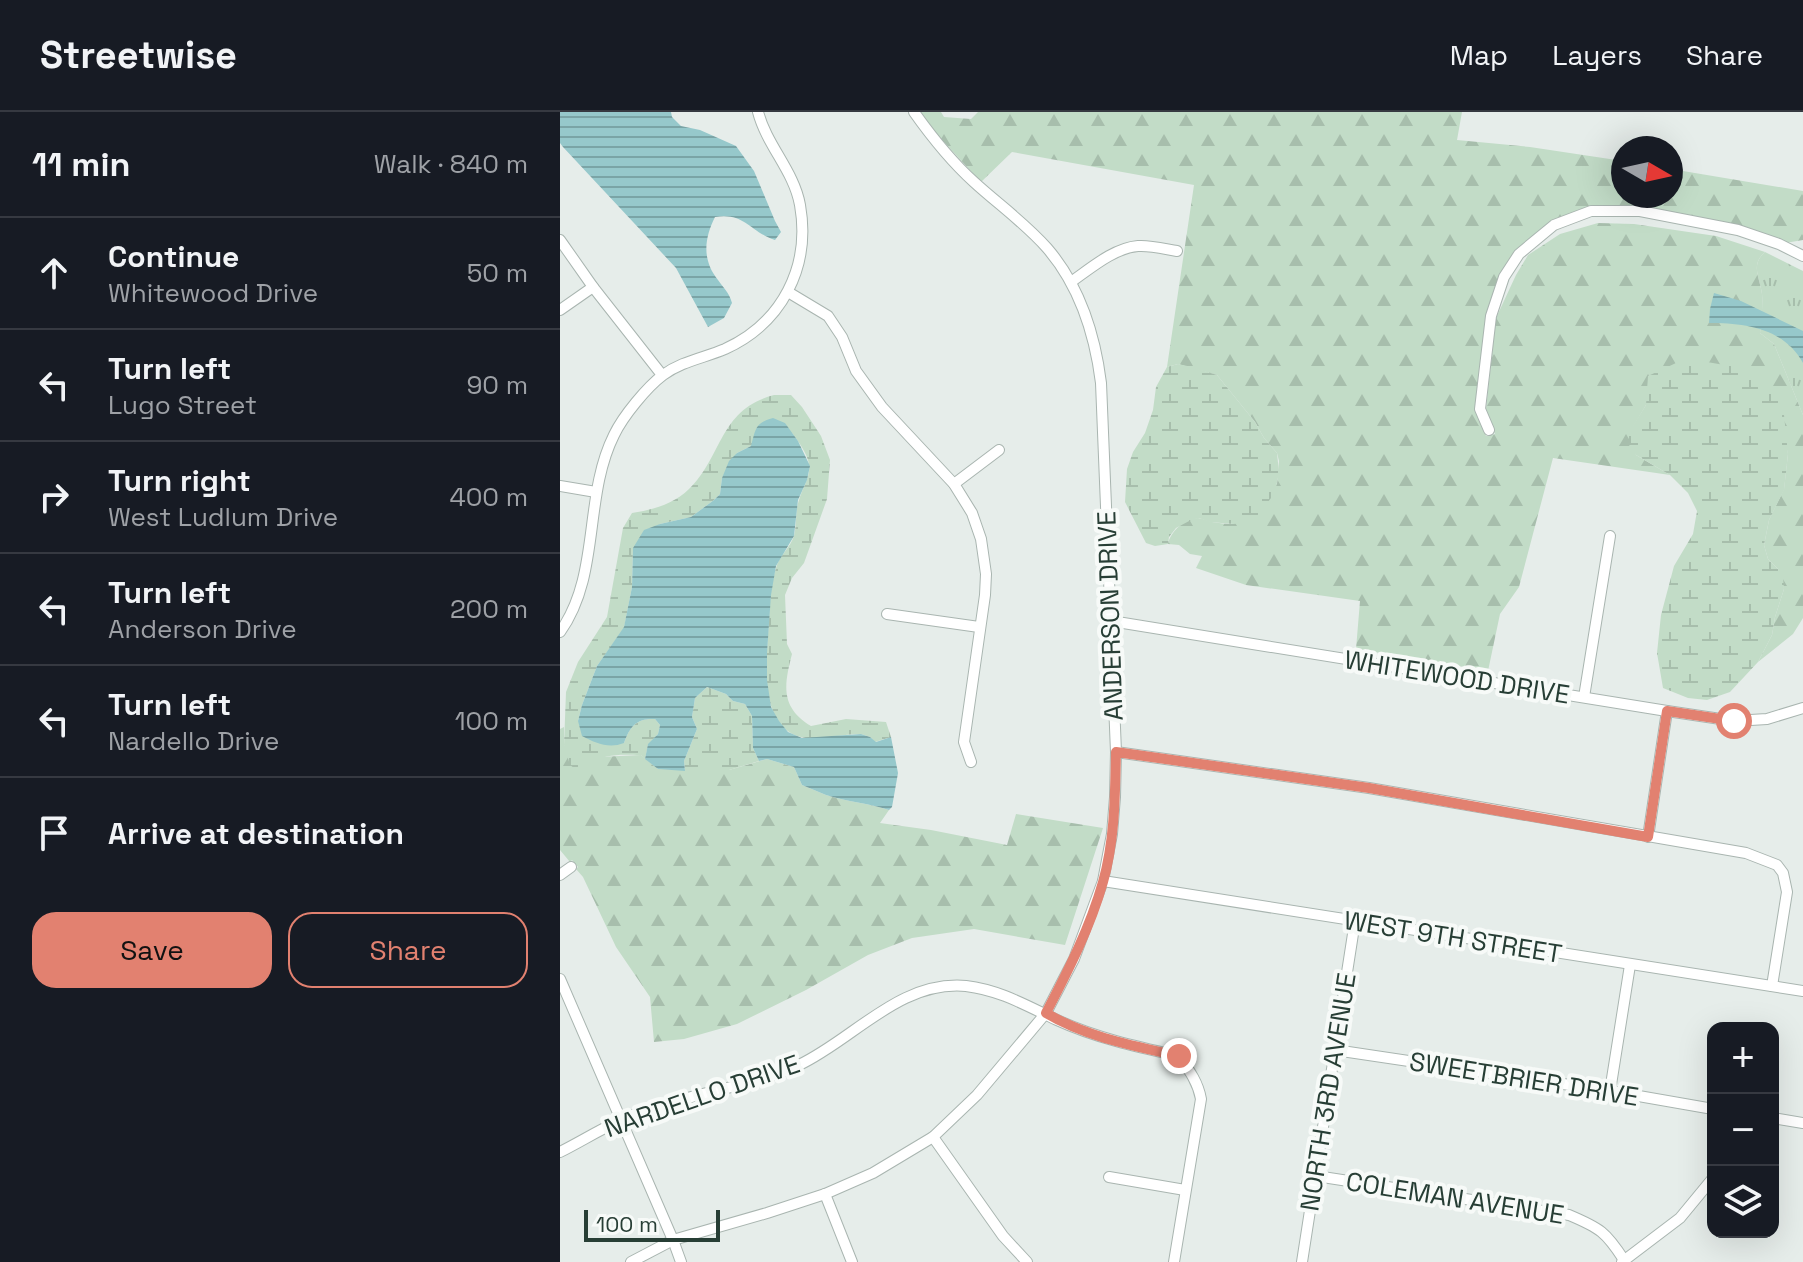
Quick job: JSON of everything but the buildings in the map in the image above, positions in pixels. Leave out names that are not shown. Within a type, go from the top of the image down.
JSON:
[{"type":"street","points":[[560,632],[576,606],[583,580],[596,492],[613,436],[625,415],[662,375],[683,363],[725,349],[752,334],[770,317],[788,292],[802,248],[801,208],[793,182],[766,134],[758,112]]},
{"type":"street","name":"ANDERSON DRIVE","points":[[631,1262],[673,1240],[825,1194],[873,1173],[933,1137],[977,1095],[1046,1013],[1074,959],[1103,881],[1113,822],[1116,752],[1098,357],[1071,282],[1048,249],[1025,225],[971,180],[914,112]]},
{"type":"street","points":[[1489,430],[1480,409],[1491,316],[1504,277],[1519,254],[1554,225],[1591,211],[1640,211],[1738,230],[1803,256]]},
{"type":"street","points":[[560,240],[662,375]]},
{"type":"street","points":[[1071,282],[1124,250],[1140,246],[1177,251]]},
{"type":"street","points":[[560,310],[593,287]]},
{"type":"street","points":[[788,292],[828,316],[842,337],[856,371],[882,407],[954,484],[972,513],[985,557],[985,595],[964,742],[971,762]]},
{"type":"street","points":[[954,484],[999,450]]},
{"type":"street","points":[[560,486],[596,492]]},
{"type":"street","points":[[1584,697],[1610,536]]},
{"type":"street","points":[[887,614],[979,627]]},
{"type":"street","name":"WHITEWOOD DRIVE","points":[[1111,621],[1734,721],[1767,719],[1803,708]]},
{"type":"street","points":[[1648,837],[1667,711]]},
{"type":"street","points":[[1116,752],[1369,788],[1746,853],[1777,865],[1783,873],[1787,892],[1772,986]]},
{"type":"street","points":[[560,875],[571,867]]},
{"type":"street","name":"WEST 9TH STREET","points":[[1103,881],[1803,991]]},
{"type":"street","name":"NORTH 3RD AVENUE","points":[[1302,1262],[1355,921]]},
{"type":"street","points":[[1610,1091],[1630,965]]},
{"type":"street","points":[[560,979],[681,1262]]},
{"type":"street","name":"NARDELLO DRIVE","points":[[560,1152],[621,1119],[676,1101],[757,1081],[799,1064],[834,1045],[884,1009],[910,996],[945,986],[966,986],[1010,996],[1057,1020],[1122,1044],[1179,1056],[1199,1087],[1201,1099],[1185,1190]]},
{"type":"street","name":"SWEETBRIER DRIVE","points":[[1335,1050],[1707,1108]]},
{"type":"street","points":[[1779,1119],[1803,1123]]},
{"type":"street","points":[[933,1137],[1003,1236],[1027,1262]]},
{"type":"street","name":"COLEMAN AVENUE","points":[[1316,1176],[1569,1215],[1598,1227],[1616,1247],[1623,1261]]},
{"type":"street","points":[[1109,1177],[1185,1190],[1174,1262]]},
{"type":"street","points":[[1623,1261],[1680,1218],[1707,1185]]},
{"type":"street","points":[[825,1194],[852,1262]]},
{"type":"green space","points":[[920,112],[941,112],[944,117],[971,119],[978,112],[1462,112],[1457,140],[1611,159],[1611,208],[1683,208],[1683,171],[1803,191],[1803,240],[1785,243],[1635,214],[1596,213],[1555,226],[1506,271],[1486,316],[1475,408],[1486,436],[1495,434],[1486,409],[1496,318],[1528,255],[1560,234],[1598,223],[1634,224],[1716,236],[1765,252],[1757,267],[1762,299],[1760,333],[1774,344],[1803,415],[1803,618],[1793,634],[1758,662],[1772,635],[1784,589],[1778,569],[1768,559],[1764,545],[1769,520],[1784,489],[1788,454],[1786,445],[1646,405],[1630,432],[1636,455],[1670,475],[1553,458],[1519,587],[1500,614],[1488,671],[1356,649],[1360,601],[1246,585],[1196,568],[1202,556],[1190,554],[1179,545],[1168,544],[1175,530],[1188,520],[1198,518],[1233,524],[1277,484],[1279,461],[1277,453],[1255,422],[1217,375],[1178,364],[1167,367],[1194,185],[1012,152],[981,182]]},
{"type":"green space","points":[[1765,252],[1803,271],[1803,415],[1774,344],[1760,333],[1762,299],[1757,267]]},
{"type":"green space","points":[[1707,362],[1742,368],[1772,391],[1781,403],[1788,454],[1784,490],[1769,520],[1764,545],[1768,559],[1783,577],[1784,589],[1772,635],[1758,662],[1730,692],[1707,700],[1688,698],[1663,688],[1657,653],[1661,615],[1674,566],[1693,534],[1697,511],[1688,493],[1670,475],[1636,455],[1629,445],[1629,432],[1646,405],[1648,376],[1676,363]]},
{"type":"green space","points":[[1178,364],[1217,375],[1277,453],[1279,472],[1275,493],[1257,516],[1247,523],[1210,522],[1199,518],[1191,520],[1176,528],[1168,544],[1155,546],[1146,543],[1125,502],[1127,469],[1145,433],[1153,410],[1156,387],[1167,367]]},
{"type":"green space","points":[[774,395],[791,395],[802,407],[821,436],[830,460],[827,499],[804,563],[792,578],[785,595],[787,644],[792,654],[786,685],[789,703],[811,726],[846,719],[886,722],[891,737],[875,742],[861,734],[801,737],[788,731],[772,709],[767,663],[772,584],[777,564],[794,536],[798,504],[809,469],[805,452],[792,433],[737,453],[722,478],[720,494],[714,500],[691,517],[660,524],[633,548],[632,587],[624,628],[597,666],[578,721],[624,743],[632,728],[643,720],[655,719],[660,725],[658,734],[648,745],[645,759],[641,755],[608,756],[578,771],[570,765],[564,745],[566,692],[578,662],[607,617],[623,528],[632,513],[662,506],[689,489],[732,422],[756,402]]},
{"type":"green space","points":[[707,687],[745,704],[752,716],[753,748],[759,761],[729,770],[685,771],[684,761],[697,729],[692,717],[695,698]]},
{"type":"green space","points":[[564,727],[564,745],[590,762],[598,757],[641,755],[658,769],[729,770],[767,759],[794,767],[802,785],[826,795],[889,810],[880,823],[1007,845],[1016,814],[1103,828],[1065,945],[974,929],[912,938],[868,955],[737,1024],[684,1039],[654,1042],[650,997],[616,947],[583,877],[576,869],[578,867],[560,850],[560,729]]},
{"type":"water","points":[[560,112],[671,112],[681,126],[700,130],[736,146],[754,171],[781,232],[775,240],[734,217],[715,217],[706,249],[709,265],[732,303],[724,318],[708,327],[676,268],[563,147],[560,143]]},
{"type":"water","points":[[1714,293],[1741,301],[1803,331],[1803,363],[1795,351],[1774,335],[1750,326],[1709,323]]},
{"type":"water","points":[[773,418],[785,423],[810,466],[798,500],[794,536],[776,566],[771,595],[767,680],[771,707],[788,732],[802,738],[861,734],[876,742],[891,737],[898,773],[889,810],[826,795],[802,785],[794,767],[767,759],[759,761],[753,748],[752,716],[745,704],[707,687],[695,698],[692,717],[697,729],[684,761],[685,771],[658,769],[645,759],[648,744],[658,734],[660,725],[655,719],[635,724],[624,743],[618,745],[602,744],[582,736],[578,721],[597,666],[624,627],[632,587],[633,548],[644,530],[691,517],[714,500],[720,494],[729,461],[751,446],[759,424]]},
{"type":"route","points":[[1179,1056],[1122,1044],[1046,1013],[1074,959],[1103,881],[1112,834],[1116,752],[1369,788],[1648,837],[1667,711],[1734,721]]}]
